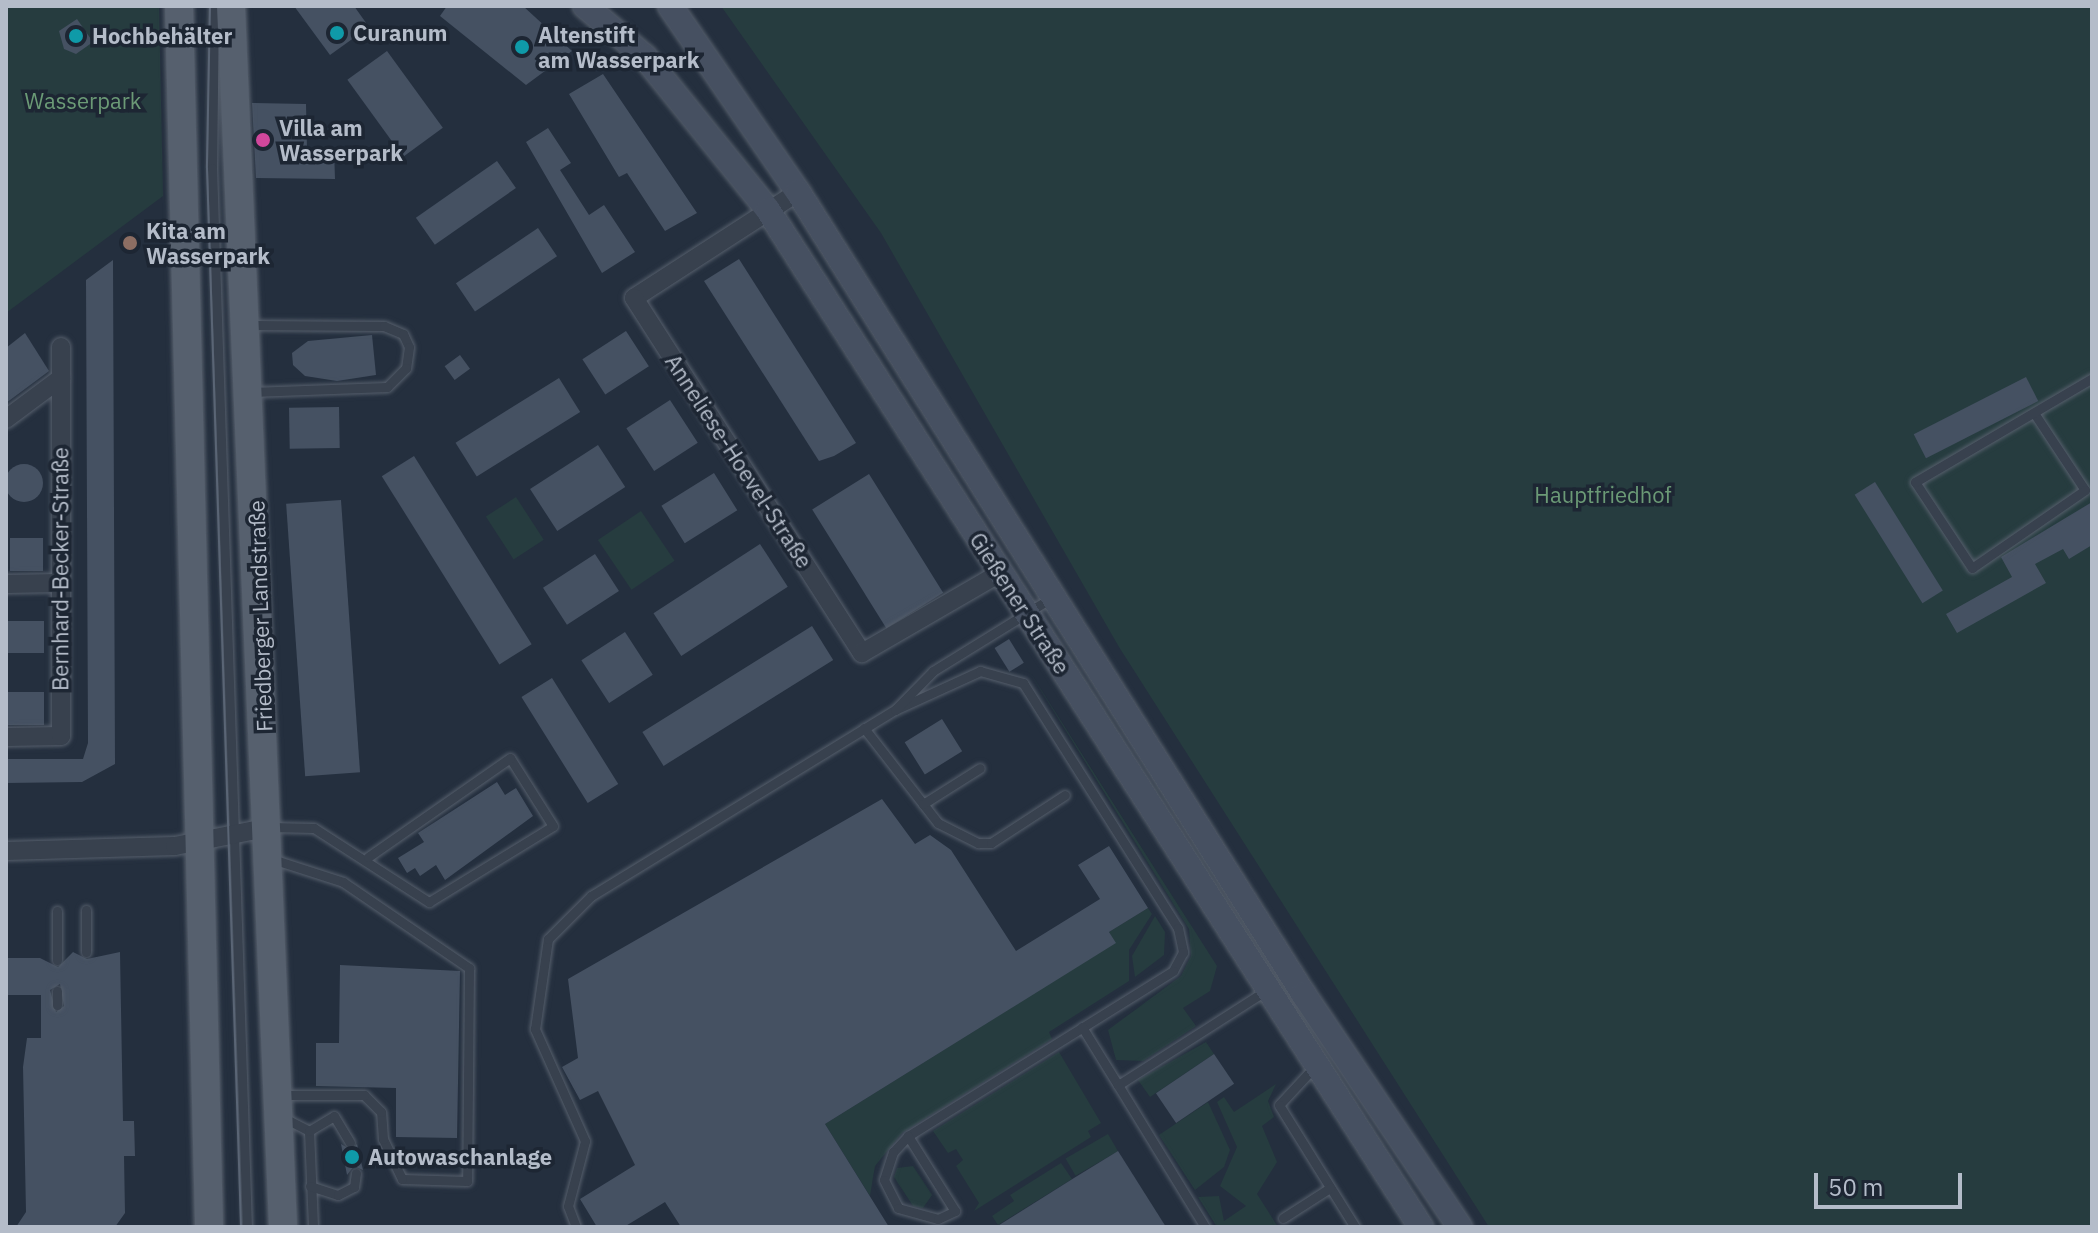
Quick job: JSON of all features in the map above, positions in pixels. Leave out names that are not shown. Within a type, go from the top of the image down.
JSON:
[{"type":"main road","points":[[179,6],[197,840],[209,1227]]},
{"type":"main road","name":"Friedberger Landstraße","points":[[231,6],[245,325],[251,392],[283,1227]]},
{"type":"main road","name":"Gießener Straße","points":[[585,6],[645,57],[768,210],[1421,1227]]},
{"type":"main road","name":"Gießener Straße","points":[[670,6],[798,192],[1290,973],[1460,1227]]},
{"type":"street","name":"Anneliese-Hoevel-Straße","points":[[798,192],[634,298],[862,653],[1000,573]]},
{"type":"street","name":"Bernhard-Becker-Straße","points":[[6,737],[61,736],[61,347]]},
{"type":"street","points":[[6,419],[61,378]]},
{"type":"street","points":[[6,584],[59,583]]},
{"type":"street","points":[[6,851],[197,840],[234,831],[266,828]]},
{"type":"lane","name":"Friedberger Landstraße","points":[[214,6],[212,168],[247,1227]]},
{"type":"lane","points":[[245,325],[384,326],[403,334],[409,347],[406,368],[387,387],[251,392]]},
{"type":"lane","points":[[2034,413],[2085,490],[1972,568],[1915,482],[2092,378]]},
{"type":"lane","points":[[895,710],[933,671],[1054,596]]},
{"type":"lane","points":[[576,1227],[568,1206],[585,1141],[535,1029],[548,939],[591,896],[895,710],[980,671],[1023,683],[1178,928],[1183,952],[1173,971],[908,1136],[886,1165],[887,1190],[905,1213],[938,1219],[955,1211],[908,1136]]},
{"type":"lane","points":[[864,728],[938,823],[991,843],[1065,795]]},
{"type":"lane","points":[[266,828],[314,828],[368,857],[429,902],[553,826],[510,758],[368,857]]},
{"type":"lane","points":[[923,804],[980,768]]},
{"type":"lane","points":[[269,859],[343,882],[469,968],[467,1181],[402,1179],[383,1139],[381,1112],[364,1095],[276,1104]]},
{"type":"lane","points":[[86,910],[86,952]]},
{"type":"lane","points":[[57,911],[57,960]]},
{"type":"lane","points":[[1118,1085],[1290,973]]},
{"type":"lane","points":[[57,991],[57,1005]]},
{"type":"lane","points":[[1082,1027],[1205,1227]]},
{"type":"lane","points":[[1316,1065],[1279,1105],[1355,1227]]},
{"type":"lane","points":[[276,1104],[309,1131],[313,1227]]},
{"type":"lane","points":[[309,1131],[334,1116],[350,1143]]},
{"type":"lane","points":[[310,1186],[338,1195],[354,1187],[356,1173]]},
{"type":"lane","points":[[1283,1218],[1330,1188]]},
{"type":"green space","name":"Wasserpark","points":[[6,6],[159,6],[163,196],[6,313]]},
{"type":"green space","name":"Hauptfriedhof","points":[[721,6],[2092,6],[2092,1227],[1489,1227],[1119,647],[881,233]]},
{"type":"green space","points":[[516,497],[544,540],[514,559],[486,517]]},
{"type":"green space","points":[[641,511],[675,561],[631,590],[598,540]]},
{"type":"green space","points":[[1024,663],[1217,966],[1210,991],[1183,1008],[1196,1026],[1143,1061],[1116,1060],[1108,1030],[1181,976],[1191,956],[1189,929]]},
{"type":"green space","points":[[1148,908],[1152,914],[1129,950],[1129,981],[1049,1032],[1052,1039],[902,1133],[875,1166],[870,1196],[825,1124],[1115,943],[1109,932]]},
{"type":"green space","points":[[1155,916],[1165,932],[1164,955],[1135,977],[1132,956]]},
{"type":"green space","points":[[1206,1042],[1214,1054],[1150,1097],[1138,1080]]},
{"type":"green space","points":[[1059,1052],[1101,1123],[1088,1131],[1091,1137],[974,1211],[979,1203],[956,1166],[963,1160],[956,1149],[948,1153],[933,1131]]},
{"type":"green space","points":[[1276,1084],[1268,1101],[1274,1117],[1262,1126],[1277,1162],[1257,1194],[1278,1227],[1217,1227],[1198,1197],[1219,1196],[1224,1221],[1246,1206],[1220,1186],[1237,1147],[1217,1102],[1224,1097],[1234,1112]]},
{"type":"green space","points":[[1208,1102],[1230,1150],[1224,1167],[1195,1190],[1159,1135]]},
{"type":"green space","points":[[1108,1134],[1118,1151],[1076,1176],[1066,1158]]},
{"type":"green space","points":[[1061,1163],[1072,1179],[998,1225],[992,1216],[1014,1201],[1010,1195]]},
{"type":"green space","points":[[913,1166],[932,1195],[923,1208],[913,1206],[894,1177],[897,1168]]},
{"type":"building","name":"Curanum","points":[[294,6],[354,6],[369,27],[330,55]]},
{"type":"building","name":"Altenstift am Wasserpark","points":[[447,6],[523,6],[572,51],[526,85],[440,16]]},
{"type":"building","name":"Hochbehälter","points":[[77,19],[93,42],[76,54],[64,49],[59,31]]},
{"type":"building","points":[[387,51],[443,128],[403,157],[347,80]]},
{"type":"building","points":[[603,74],[697,213],[665,231],[627,173],[619,177],[569,94]]},
{"type":"building","name":"Villa am Wasserpark","points":[[252,103],[306,104],[307,149],[334,149],[335,179],[256,178]]},
{"type":"building","points":[[548,128],[571,163],[560,170],[589,215],[604,205],[635,252],[602,273],[526,142]]},
{"type":"building","points":[[497,161],[516,188],[435,245],[416,218]]},
{"type":"building","points":[[538,228],[557,256],[475,312],[456,283]]},
{"type":"building","points":[[739,259],[856,443],[834,456],[819,461],[704,281]]},
{"type":"building","points":[[113,260],[115,764],[82,782],[6,783],[6,759],[83,759],[88,743],[86,280]]},
{"type":"building","points":[[626,331],[649,366],[605,395],[582,359]]},
{"type":"building","points":[[25,333],[49,371],[6,403],[6,348]]},
{"type":"building","points":[[372,335],[376,375],[337,381],[305,376],[293,365],[292,353],[308,341]]},
{"type":"building","points":[[460,355],[470,369],[455,380],[445,366]]},
{"type":"building","points":[[2026,377],[2038,401],[1926,458],[1914,434]]},
{"type":"building","points":[[559,378],[580,412],[477,477],[456,443]]},
{"type":"building","points":[[670,400],[698,443],[654,471],[626,428]]},
{"type":"building","points":[[339,407],[340,448],[290,449],[289,408]]},
{"type":"building","points":[[598,445],[625,487],[557,531],[530,489]]},
{"type":"building","points":[[414,456],[532,644],[499,664],[382,476]]},
{"type":"building","points":[[24,464],[38,469],[43,483],[38,497],[24,502],[10,497],[5,483],[10,469]]},
{"type":"building","points":[[714,473],[737,510],[685,543],[661,506]]},
{"type":"building","points":[[869,474],[943,593],[886,628],[812,510]]},
{"type":"building","points":[[1875,482],[1943,591],[1922,603],[1855,495]]},
{"type":"building","points":[[341,500],[360,772],[305,776],[286,504]]},
{"type":"building","points":[[2092,502],[2092,545],[2069,559],[2063,549],[2035,564],[2046,583],[1957,633],[1946,614],[2012,577],[2001,557]]},
{"type":"building","points":[[10,538],[43,538],[43,571],[10,571]]},
{"type":"building","points":[[760,544],[788,587],[681,656],[653,613]]},
{"type":"building","points":[[595,554],[619,591],[567,625],[543,588]]},
{"type":"building","points":[[6,621],[44,621],[44,653],[6,653]]},
{"type":"building","points":[[812,626],[833,660],[664,766],[642,732]]},
{"type":"building","points":[[625,632],[653,675],[609,703],[581,660]]},
{"type":"building","points":[[1009,639],[1024,663],[1009,672],[995,648]]},
{"type":"building","points":[[552,678],[618,784],[588,803],[521,697]]},
{"type":"building","points":[[6,692],[44,692],[44,725],[6,725]]},
{"type":"building","points":[[942,719],[962,751],[925,775],[905,742]]},
{"type":"building","points":[[497,782],[505,795],[516,788],[533,816],[445,880],[436,865],[420,876],[415,868],[407,873],[398,858],[424,842],[418,833]]},
{"type":"building","points":[[882,799],[915,844],[930,835],[951,850],[1016,951],[1100,899],[1078,865],[1109,846],[1148,908],[1109,932],[1116,943],[825,1124],[889,1227],[681,1227],[665,1202],[624,1227],[597,1227],[580,1199],[635,1165],[598,1091],[580,1100],[562,1067],[578,1058],[568,979]]},
{"type":"building","points":[[73,952],[87,959],[120,952],[123,1121],[134,1121],[135,1156],[124,1156],[125,1213],[115,1227],[16,1227],[26,1212],[23,1067],[27,1038],[41,1038],[41,995],[6,995],[6,958],[40,958],[58,967]],"holes":[[[60,984],[64,1006],[56,1012],[50,990]]]},
{"type":"building","points":[[340,965],[460,971],[457,1138],[396,1137],[396,1088],[316,1086],[316,1043],[339,1043]]},
{"type":"building","points":[[1214,1054],[1234,1084],[1176,1123],[1156,1093]]},
{"type":"building","name":"Autowaschanlage","points":[[341,1144],[351,1150],[357,1144],[363,1170],[354,1166],[347,1175]]},
{"type":"building","points":[[1118,1151],[1166,1227],[996,1227],[1074,1178]]},
{"type":"tram line","points":[[210,6],[207,168],[241,1227]]},
{"type":"place","name":"Curanum","points":[[337,33]]},
{"type":"place","name":"Hochbehälter","points":[[76,36]]},
{"type":"place","name":"Altenstift am Wasserpark","points":[[522,47]]},
{"type":"place","name":"Villa am Wasserpark","points":[[263,140]]},
{"type":"place","name":"Kita am Wasserpark","points":[[130,243]]},
{"type":"place","name":"Autowaschanlage","points":[[352,1157]]}]
